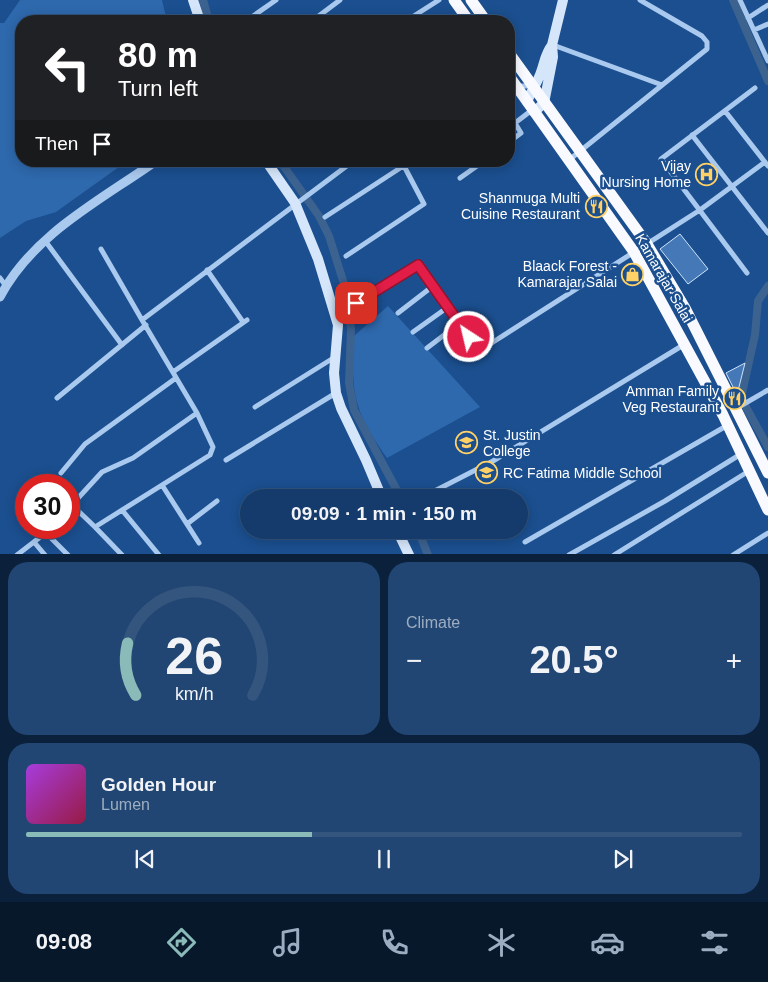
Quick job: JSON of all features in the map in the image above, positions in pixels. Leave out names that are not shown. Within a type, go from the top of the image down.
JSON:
[{"type":"highway","points":[[454,0],[465,15]]},
{"type":"highway","points":[[471,0],[482,15]]},
{"type":"highway","name":"Kamarajar Salai","points":[[515,62],[544,103],[581,150],[647,244],[739,407],[768,473]]},
{"type":"highway","name":"Kamarajar Salai","points":[[515,89],[531,108],[634,252],[728,425],[768,510]]},
{"type":"main road","points":[[193,0],[198,15]]},
{"type":"main road","points":[[552,45],[546,54],[541,72],[532,86],[531,108],[544,103],[553,57],[552,45],[563,0]]},
{"type":"main road","points":[[272,167],[302,199],[338,325],[335,357],[336,393],[378,489]]},
{"type":"main road","points":[[400,539],[408,554]]},
{"type":"street","points":[[255,15],[276,0]]},
{"type":"street","points":[[320,15],[340,0]]},
{"type":"street","points":[[415,15],[439,0]]},
{"type":"street","points":[[568,160],[702,55],[707,49],[707,42],[702,36],[640,0]]},
{"type":"street","points":[[740,0],[754,30],[766,49],[768,61]]},
{"type":"street","points":[[748,18],[768,5]]},
{"type":"street","points":[[754,30],[768,24]]},
{"type":"street","points":[[552,45],[662,85]]},
{"type":"street","points":[[515,84],[532,86]]},
{"type":"street","points":[[747,273],[661,159],[755,88]]},
{"type":"street","points":[[515,138],[521,133],[515,123],[531,108]]},
{"type":"street","points":[[356,303],[418,265],[479,351],[700,210],[766,164],[725,111]]},
{"type":"street","points":[[692,135],[768,233]]},
{"type":"street","points":[[0,297],[3,282],[46,242],[88,206],[147,167]]},
{"type":"street","points":[[57,398],[122,345],[144,322],[207,270],[345,167]]},
{"type":"street","points":[[325,217],[402,167]]},
{"type":"street","points":[[346,256],[424,204],[405,167]]},
{"type":"street","points":[[460,178],[476,167]]},
{"type":"street","points":[[46,242],[122,345]]},
{"type":"street","points":[[95,527],[212,452],[213,447],[197,413],[100,249]]},
{"type":"street","points":[[173,372],[245,321],[207,270]]},
{"type":"street","points":[[398,313],[433,286]]},
{"type":"street","points":[[413,332],[448,307]]},
{"type":"street","points":[[427,348],[460,323]]},
{"type":"street","points":[[438,489],[493,461],[685,344]]},
{"type":"street","points":[[254,407],[335,357]]},
{"type":"street","points":[[61,473],[85,444],[176,378]]},
{"type":"street","points":[[739,407],[768,390]]},
{"type":"street","points":[[226,460],[336,393]]},
{"type":"street","points":[[80,496],[102,472],[133,458],[197,413]]},
{"type":"street","points":[[525,542],[728,425]]},
{"type":"street","points":[[570,554],[657,506],[742,454]]},
{"type":"street","points":[[614,554],[750,471]]},
{"type":"street","points":[[162,485],[199,544]]},
{"type":"street","points":[[186,524],[217,501]]},
{"type":"street","points":[[122,510],[159,554]]},
{"type":"street","points":[[80,515],[122,554]]},
{"type":"street","points":[[733,554],[768,533]]},
{"type":"street","points":[[17,554],[38,539]]},
{"type":"street","points":[[52,539],[68,554]]},
{"type":"street","points":[[34,542],[44,554]]},
{"type":"shaded area","points":[[20,0],[162,0],[166,15],[15,15],[15,167],[119,167],[56,212],[26,221],[0,238],[0,23],[4,23]]},
{"type":"shaded area","points":[[388,306],[480,407],[387,458],[361,414],[354,387],[353,356],[354,336]]},
{"type":"building","points":[[680,234],[708,269],[688,284],[660,249]]},
{"type":"building","points":[[745,363],[737,395],[726,373]]},
{"type":"waterway","points":[[203,0],[207,15]]},
{"type":"waterway","points":[[733,0],[768,81]]},
{"type":"waterway","points":[[284,167],[319,216],[329,236],[345,287],[351,329],[349,383],[354,410],[396,489]]},
{"type":"waterway","points":[[768,286],[758,301],[755,335],[741,398],[768,447]]},
{"type":"waterway","points":[[422,539],[428,554]]},
{"type":"place","name":"Vijay Nursing Home","points":[[707,174]]},
{"type":"place","name":"Shanmuga Multi Cuisine Restaurant","points":[[596,206]]},
{"type":"place","name":"Blaack Forest - Kamarajar Salai","points":[[633,274]]},
{"type":"place","name":"Amman Family Veg Restaurant","points":[[735,399]]},
{"type":"place","name":"St. Justin College","points":[[467,443]]},
{"type":"place","name":"RC Fatima Middle School","points":[[487,473]]},
{"type":"route","points":[[356,303],[418,265],[469,337]]}]
